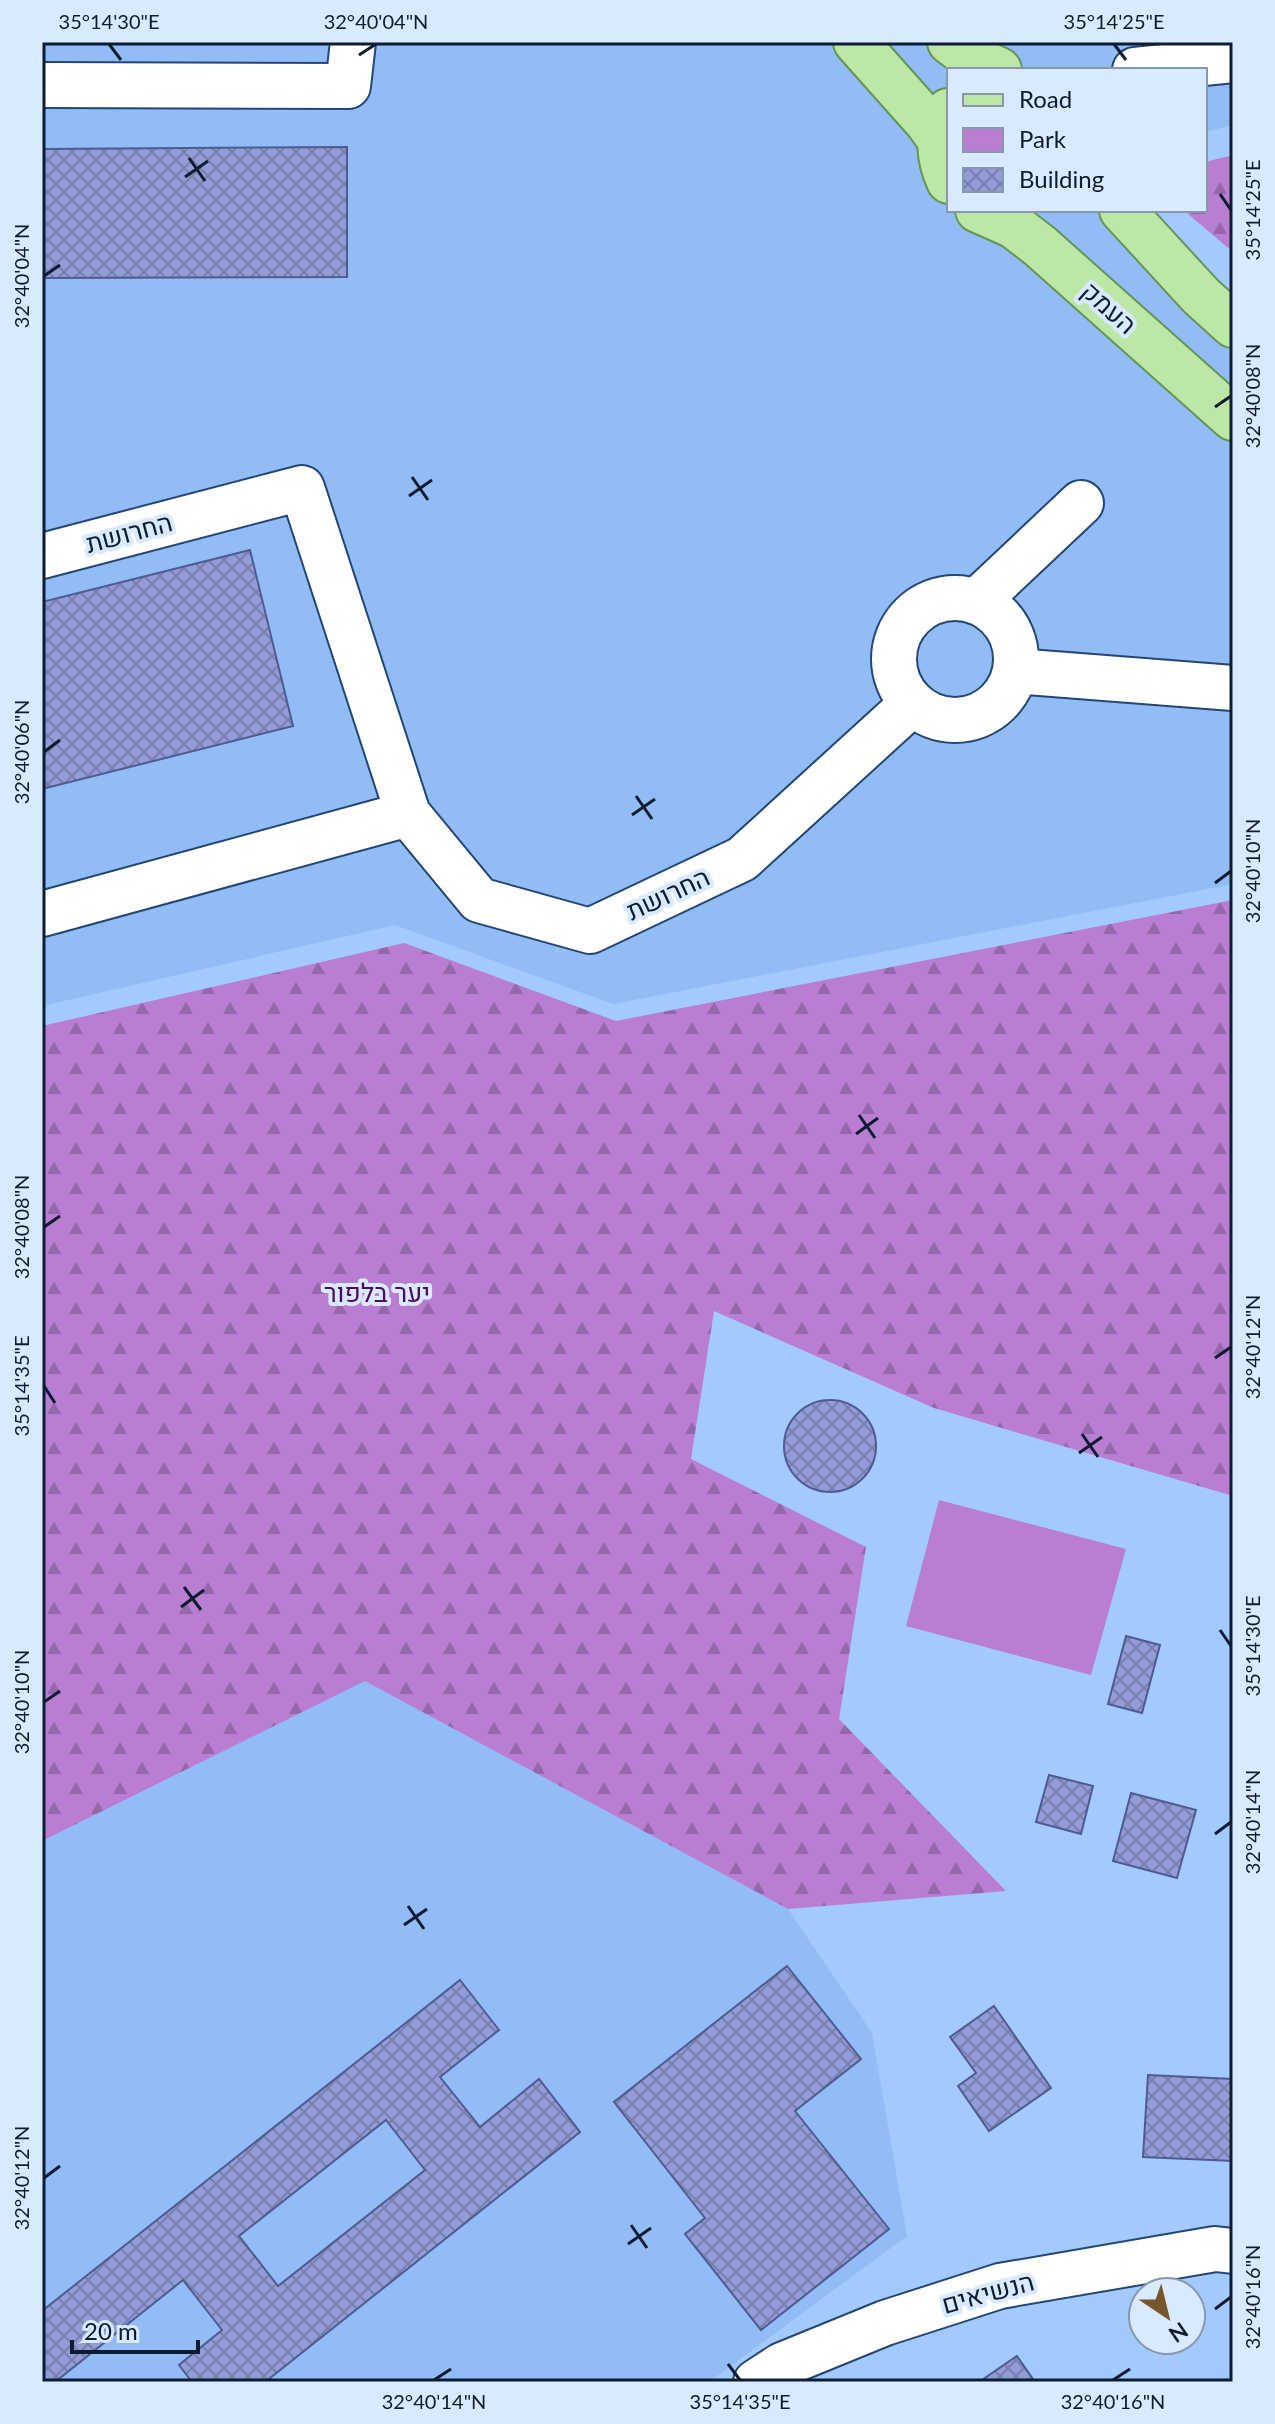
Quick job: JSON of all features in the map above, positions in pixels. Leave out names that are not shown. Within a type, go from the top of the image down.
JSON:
[{"type":"main road","points":[[856,42],[928,123],[944,124],[941,164],[947,177]]},
{"type":"main road","points":[[950,42],[969,56],[995,68]]},
{"type":"main road","name":"העמק","points":[[982,212],[1014,226],[1040,246],[1233,418]]},
{"type":"main road","points":[[1124,212],[1201,296],[1233,325]]},
{"type":"street","points":[[42,85],[348,86],[353,42]]},
{"type":"street","points":[[1160,68],[1233,62]]},
{"type":"street","points":[[1207,70],[1233,62]]},
{"type":"street","name":"החרושת","points":[[42,556],[302,488],[408,814],[479,900],[590,931],[742,859],[913,703]]},
{"type":"street","points":[[976,602],[1081,503]]},
{"type":"street","points":[[956,598],[976,602],[992,610],[1008,630],[1016,654],[1015,671],[1009,688],[997,704],[982,714],[964,720],[946,720],[928,714],[913,703],[901,687],[895,667],[896,646],[904,627],[917,611],[936,602],[956,598]]},
{"type":"street","points":[[1015,671],[1233,688]]},
{"type":"street","points":[[42,914],[408,814]]},
{"type":"street","name":"הנשיאים","points":[[756,2382],[782,2365],[885,2323],[1000,2286],[1215,2249],[1233,2251]]},
{"type":"shaded area","points":[[42,42],[1233,42],[1233,125],[1207,132],[1207,68],[947,68],[947,212],[1155,212],[1233,301],[1233,884],[613,1004],[395,925],[42,1006]]},
{"type":"shaded area","points":[[365,1681],[788,1909],[872,2033],[907,2236],[709,2382],[42,2382],[42,1841]]},
{"type":"green space","points":[[1233,155],[1233,252],[1188,214],[1207,212],[1207,162]]},
{"type":"green space","name":"יער בלפור","points":[[1233,900],[1233,1496],[934,1408],[714,1311],[691,1459],[866,1547],[839,1719],[1006,1891],[788,1909],[365,1681],[42,1841],[42,1026],[404,943],[616,1021]]},
{"type":"green space","points":[[939,1500],[1126,1549],[1091,1675],[906,1626]]},
{"type":"building","points":[[347,147],[347,277],[42,278],[42,149]]},
{"type":"building","points":[[250,550],[293,726],[42,789],[42,602]]},
{"type":"building","points":[[830,1400],[848,1403],[863,1413],[873,1428],[876,1446],[873,1464],[863,1479],[848,1489],[830,1492],[812,1489],[797,1479],[787,1464],[784,1446],[787,1428],[797,1413],[812,1403]]},
{"type":"building","points":[[1126,1636],[1160,1645],[1142,1713],[1108,1704]]},
{"type":"building","points":[[1049,1775],[1093,1786],[1081,1834],[1036,1822]]},
{"type":"building","points":[[1131,1793],[1196,1810],[1177,1878],[1113,1861]]},
{"type":"building","points":[[787,1966],[861,2059],[795,2111],[889,2229],[761,2330],[685,2234],[705,2218],[614,2102]]},
{"type":"building","points":[[460,1980],[499,2030],[440,2077],[480,2127],[539,2079],[580,2132],[265,2382],[192,2382],[179,2365],[222,2330],[183,2280],[55,2382],[42,2382],[42,2311]],"holes":[[[386,2120],[425,2170],[278,2286],[239,2236]]]},
{"type":"building","points":[[994,2006],[1051,2088],[989,2131],[958,2086],[976,2073],[950,2037]]},
{"type":"building","points":[[1148,2075],[1233,2079],[1233,2161],[1143,2157]]},
{"type":"building","points":[[1017,2356],[1035,2382],[979,2382]]}]
